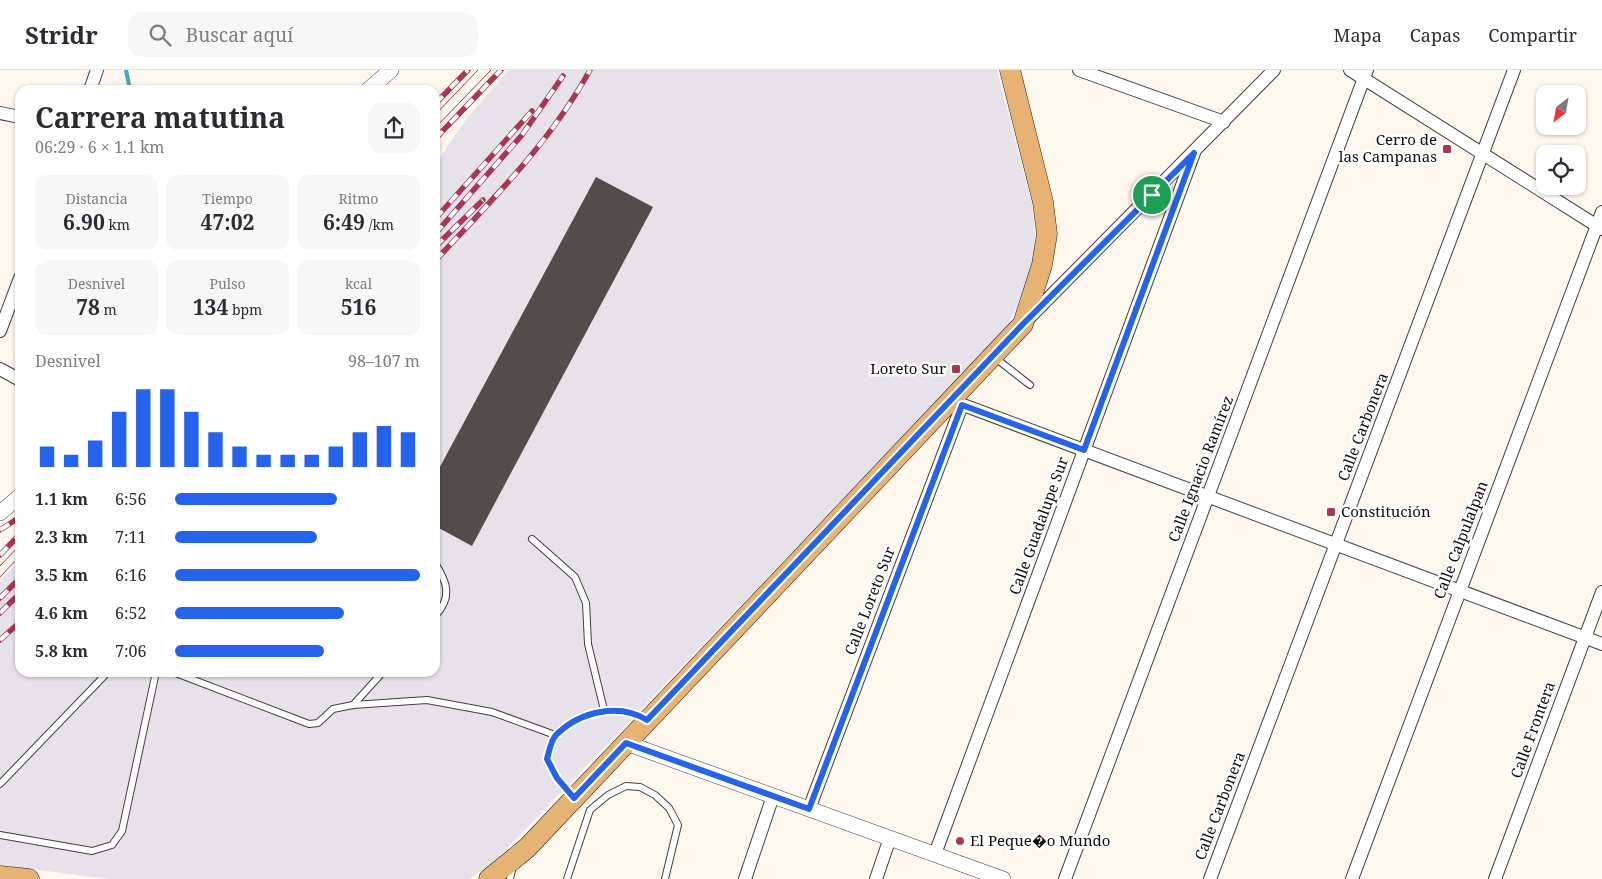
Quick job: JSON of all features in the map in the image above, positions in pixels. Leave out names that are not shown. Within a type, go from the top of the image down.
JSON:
[{"type":"main road","points":[[497,878],[647,720],[956,403],[993,356],[1023,324],[1042,265],[1047,234],[1043,202],[1010,70]]},
{"type":"main road","points":[[0,876],[29,879]]},
{"type":"street","points":[[92,85],[97,70]]},
{"type":"street","points":[[374,85],[391,70]]},
{"type":"street","points":[[1080,70],[1224,122]]},
{"type":"street","points":[[1023,324],[1274,70]]},
{"type":"street","points":[[1350,70],[1366,74],[1483,154],[1599,228]]},
{"type":"street","name":"Calle Carbonera","points":[[1210,879],[1514,70]]},
{"type":"street","name":"Calle Ignacio Ramírez","points":[[1065,879],[1366,74]]},
{"type":"street","points":[[0,113],[15,116]]},
{"type":"street","name":"Calle Guadalupe Sur","points":[[935,854],[1194,153]]},
{"type":"street","name":"Calle Calpulalpan","points":[[1352,879],[1599,228],[1602,212]]},
{"type":"street","points":[[0,331],[15,291]]},
{"type":"street","points":[[0,370],[15,378]]},
{"type":"street","points":[[956,403],[1602,644]]},
{"type":"street","name":"Calle Loreto Sur","points":[[809,809],[956,403]]},
{"type":"street","points":[[0,513],[15,500]]},
{"type":"street","name":"Calle Frontera","points":[[1495,879],[1602,592]]},
{"type":"street","points":[[626,743],[1003,879]]},
{"type":"street","points":[[745,879],[773,796]]},
{"type":"street","points":[[876,879],[890,838]]},
{"type":"lane","points":[[993,356],[1030,385]]},
{"type":"lane","points":[[532,540],[575,577],[586,603],[588,644],[604,710]]},
{"type":"lane","points":[[440,571],[446,581],[446,597],[440,607]]},
{"type":"lane","points":[[0,784],[103,677]]},
{"type":"lane","points":[[0,835],[92,851],[112,845],[122,831],[155,677]]},
{"type":"lane","points":[[186,677],[309,724],[318,722],[333,709],[353,705],[427,700],[492,712],[555,735]]},
{"type":"lane","points":[[353,705],[378,677]]},
{"type":"lane","points":[[574,798],[557,778],[547,759],[555,735],[574,722],[604,710],[635,713],[647,720]]},
{"type":"lane","points":[[567,879],[590,810],[608,795],[626,786],[640,786],[655,795],[669,808],[678,825],[665,879]]},
{"type":"shaded area","points":[[509,70],[997,70],[1032,205],[1035,232],[1034,257],[1025,291],[1006,329],[494,862],[469,879],[109,879],[0,865],[0,581],[15,565],[15,677],[440,677],[440,158],[467,118]]},
{"type":"building","points":[[596,177],[653,207],[472,546],[440,529],[440,467]]},
{"type":"waterway","points":[[126,70],[129,85]]},
{"type":"tram line","points":[[440,110],[478,70]]},
{"type":"tram line","points":[[440,123],[491,70]]},
{"type":"tram line","points":[[0,566],[15,550]]},
{"type":"tram line","points":[[0,577],[15,561]]},
{"type":"railway","points":[[440,99],[468,70]]},
{"type":"railway","points":[[440,134],[501,70]]},
{"type":"railway","points":[[440,256],[538,147],[574,97],[590,70]]},
{"type":"railway","points":[[440,228],[522,135],[563,76]]},
{"type":"railway","points":[[440,213],[532,111]]},
{"type":"railway","points":[[440,242],[483,200]]},
{"type":"railway","points":[[0,530],[15,520]]},
{"type":"railway","points":[[0,555],[15,539]]},
{"type":"railway","points":[[0,598],[15,583]]},
{"type":"railway","points":[[0,613],[15,598]]},
{"type":"railway","points":[[0,640],[15,626]]},
{"type":"place","name":"Cerro de las Campanas","points":[[1447,149]]},
{"type":"place","name":"Loreto Sur","points":[[956,369]]},
{"type":"place","name":"Constitución","points":[[1331,512]]},
{"type":"place","name":"El Peque�o Mundo","points":[[960,841]]},
{"type":"route","points":[[1194,153],[1084,450],[962,405],[809,809],[626,743],[574,798],[557,778],[547,759],[555,735],[574,722],[604,710],[635,713],[647,720],[1023,324],[1152,195],[1194,153]]}]
